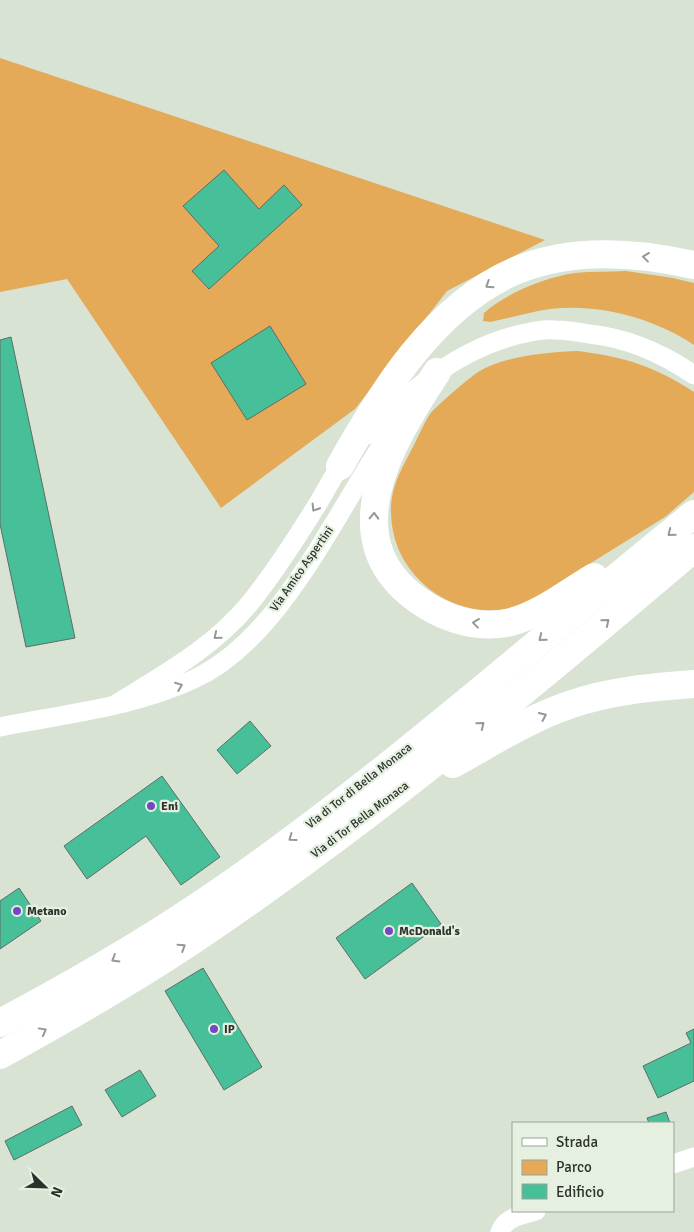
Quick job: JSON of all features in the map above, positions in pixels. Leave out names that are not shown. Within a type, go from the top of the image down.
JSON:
[{"type":"main road","points":[[340,466],[374,407],[417,350],[458,308],[498,279],[543,262],[588,255],[642,256],[694,266]]},
{"type":"main road","points":[[437,372],[406,420],[393,446],[381,479],[373,516],[376,541],[382,561],[398,582],[415,598],[442,614],[465,622],[484,624],[504,623],[527,616],[593,578],[647,552]]},
{"type":"main road","name":"Via di Tor di Bella Monaca","points":[[0,1023],[131,950],[239,877],[378,772],[694,514]]},
{"type":"main road","name":"Via di Tor Bella Monaca","points":[[0,1055],[94,1002],[186,945],[263,892],[364,818],[522,692],[694,548]]},
{"type":"main road","points":[[364,818],[448,766],[562,707],[599,696],[694,684]]},
{"type":"street","name":"Via Amico Aspertini","points":[[116,704],[201,649],[220,634],[244,609],[292,543],[340,466],[385,417],[437,372],[462,356],[494,342],[531,332],[554,330],[600,335],[635,344],[662,356],[694,375]]},
{"type":"street","name":"Via Amico Aspertini","points":[[0,727],[116,704],[168,690],[196,678],[220,664],[244,644],[262,625],[298,578],[386,438],[437,372]]},
{"type":"street","points":[[674,1164],[694,1157]]},
{"type":"street","points":[[500,1232],[508,1220],[533,1212]]},
{"type":"green space","points":[[0,58],[545,240],[447,291],[355,409],[221,508],[67,279],[0,292]]},
{"type":"green space","points":[[626,271],[694,283],[694,345],[678,335],[644,320],[587,308],[550,309],[490,322],[483,321],[484,313],[503,299],[539,282],[575,273]]},
{"type":"green space","points":[[578,351],[610,356],[639,364],[666,375],[694,392],[694,492],[665,517],[523,604],[510,608],[490,610],[471,608],[453,603],[436,594],[408,567],[399,550],[391,518],[392,496],[398,476],[430,414],[438,405],[478,372],[500,362],[553,352]]},
{"type":"building","points":[[224,170],[259,209],[284,185],[302,205],[209,289],[192,271],[219,246],[183,206]]},
{"type":"building","points":[[270,326],[306,384],[247,420],[211,363]]},
{"type":"building","points":[[11,337],[75,638],[26,647],[0,524],[0,340]]},
{"type":"building","points":[[250,721],[271,746],[237,774],[217,750]]},
{"type":"building","name":"Eni","points":[[162,776],[220,857],[181,885],[146,836],[87,879],[64,846]]},
{"type":"building","name":"McDonald's","points":[[412,883],[441,924],[365,979],[336,938]]},
{"type":"building","name":"Metano","points":[[19,888],[41,921],[0,949],[0,901]]},
{"type":"building","name":"IP","points":[[203,968],[262,1067],[224,1090],[165,991]]},
{"type":"building","points":[[694,1029],[694,1081],[658,1098],[643,1066],[691,1043],[686,1033]]},
{"type":"building","points":[[140,1070],[156,1096],[122,1117],[105,1090]]},
{"type":"building","points":[[72,1106],[82,1125],[14,1160],[5,1141]]},
{"type":"building","points":[[666,1112],[670,1122],[649,1122],[647,1118]]},
{"type":"place","name":"Eni","points":[[151,806]]},
{"type":"place","name":"Metano","points":[[17,911]]},
{"type":"place","name":"McDonald's","points":[[389,931]]},
{"type":"place","name":"IP","points":[[214,1029]]}]
